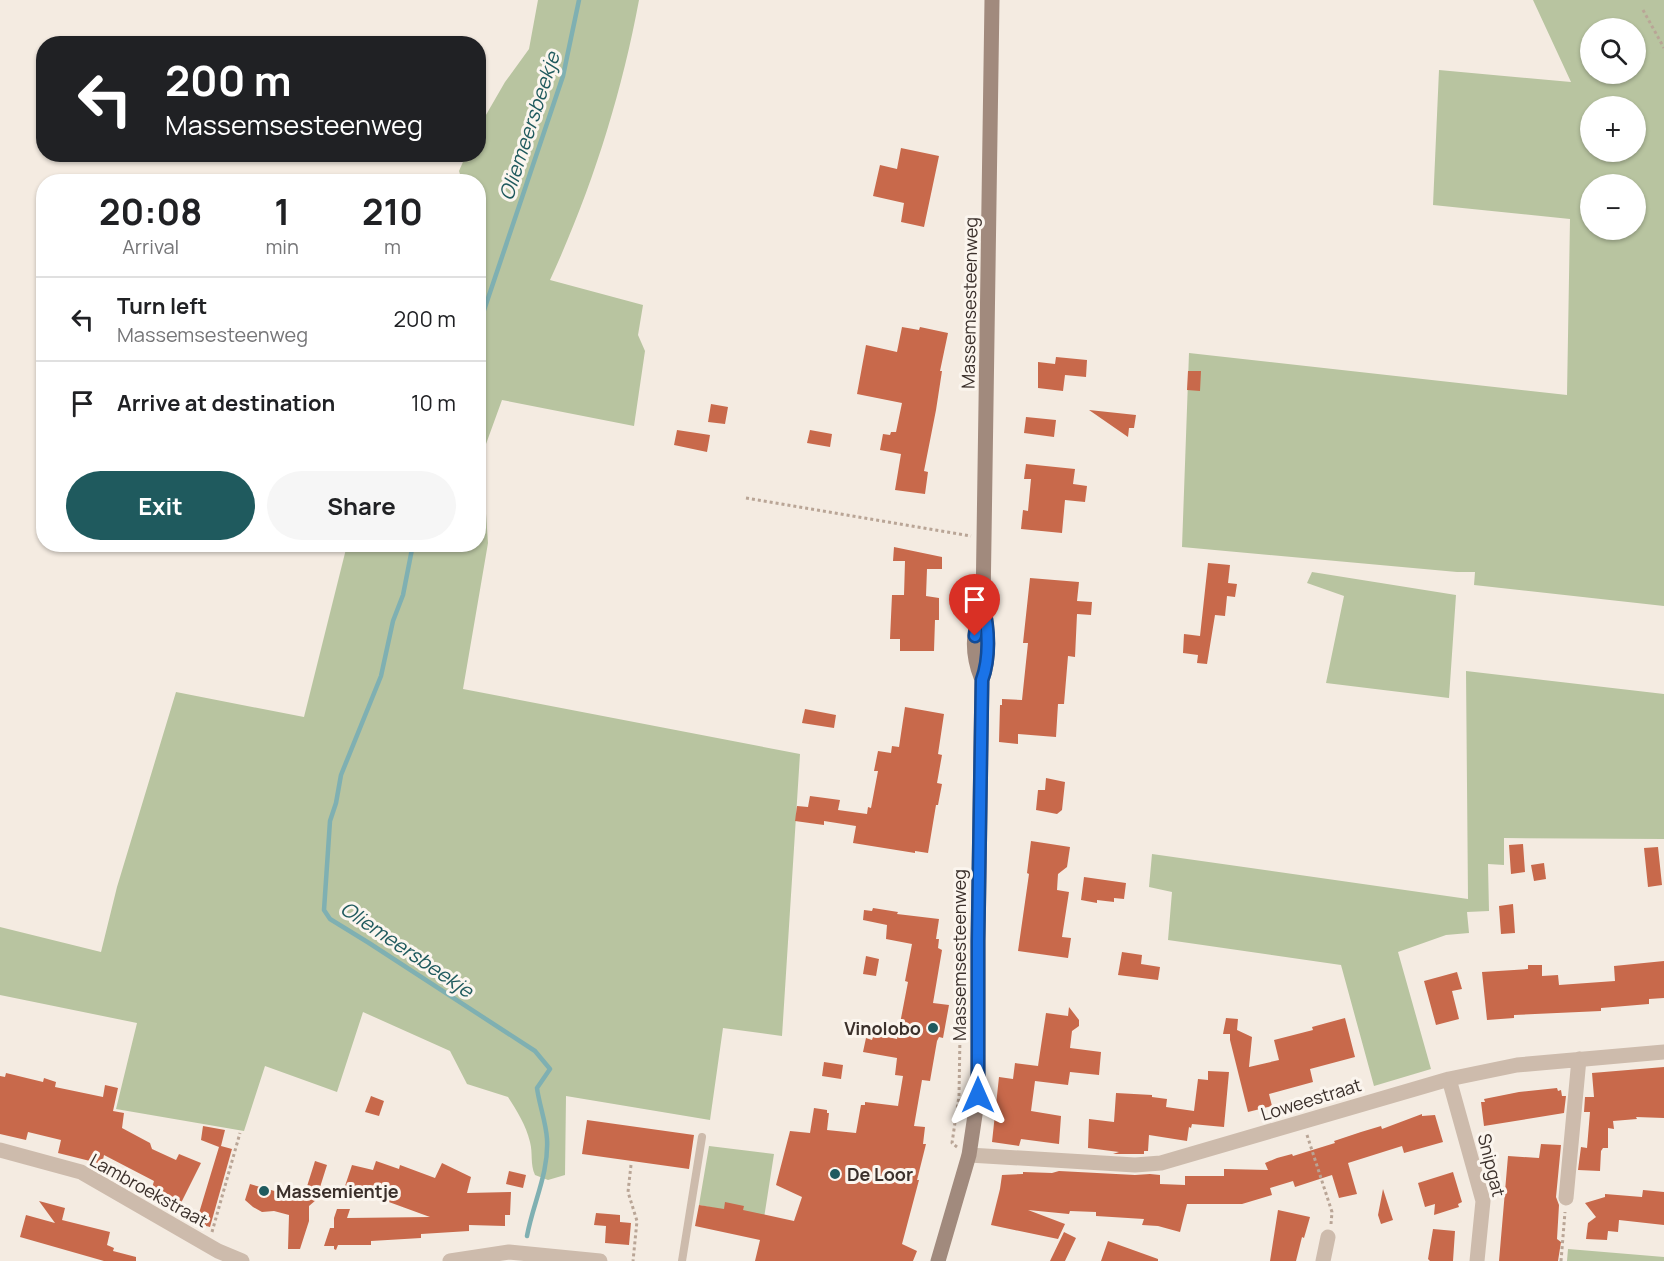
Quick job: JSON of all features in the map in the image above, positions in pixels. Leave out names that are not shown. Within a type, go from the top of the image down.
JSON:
[{"type":"main road","name":"Massemsesteenweg","points":[[938,1261],[969,1155],[978,1095],[982,680],[986,668],[987,621],[983,606],[992,0]]},
{"type":"street","name":"Loweestraat","points":[[969,1155],[1135,1165],[1161,1163],[1449,1079],[1517,1065],[1664,1052]]},
{"type":"street","points":[[1566,1198],[1579,1059]]},
{"type":"street","name":"Snipgat","points":[[1449,1079],[1483,1201],[1477,1261]]},
{"type":"street","name":"Lambroekstraat","points":[[0,1150],[81,1172],[208,1245],[242,1261]]},
{"type":"street","points":[[1323,1261],[1328,1237]]},
{"type":"street","points":[[450,1261],[508,1252],[600,1261]]},
{"type":"lane","points":[[682,1261],[702,1137]]},
{"type":"path","points":[[1643,10],[1664,48]]},
{"type":"path","points":[[746,498],[984,538]]},
{"type":"path","points":[[1303,1122],[1332,1212],[1328,1237]]},
{"type":"path","points":[[208,1245],[240,1133]]},
{"type":"path","points":[[631,1165],[628,1192],[637,1221],[633,1261]]},
{"type":"path","points":[[1561,1261],[1566,1198]]},
{"type":"green space","points":[[538,0],[639,0],[614,108],[603,143],[579,212],[550,280],[643,305],[638,335],[645,351],[634,426],[502,400],[486,444],[486,174],[460,174],[459,171],[463,162],[486,162],[486,115],[505,82],[529,49]]},
{"type":"green space","points":[[1533,0],[1664,0],[1664,606],[1474,585],[1475,572],[1182,547],[1189,353],[1567,395],[1570,219],[1433,205],[1439,70],[1571,82]]},
{"type":"green space","points":[[486,514],[488,543],[463,689],[800,754],[782,1036],[723,1028],[710,1120],[566,1096],[565,1175],[548,1180],[535,1175],[528,1136],[521,1118],[508,1097],[467,1084],[450,1051],[363,1012],[337,1092],[265,1066],[244,1131],[116,1109],[137,1023],[0,995],[0,927],[101,952],[117,887],[176,692],[304,717],[345,552],[486,552]]},
{"type":"green space","points":[[1312,572],[1456,595],[1449,698],[1326,683],[1344,596],[1307,583]]},
{"type":"green space","points":[[1466,671],[1664,694],[1664,839],[1504,838],[1504,865],[1488,864],[1489,911],[1467,912],[1469,933],[1446,935],[1398,952],[1431,1069],[1374,1086],[1341,965],[1168,940],[1172,892],[1149,887],[1152,854],[1468,899]]},
{"type":"green space","points":[[709,1146],[774,1154],[764,1218],[699,1205]]},
{"type":"green space","points":[[1568,1249],[1664,1257],[1664,1261],[1567,1261]]},
{"type":"building","points":[[901,148],[939,156],[924,227],[901,222],[904,203],[873,196],[880,165],[897,169]]},
{"type":"building","points":[[902,327],[919,330],[920,327],[948,333],[924,471],[928,472],[925,494],[895,490],[901,454],[880,450],[883,434],[890,435],[891,432],[896,432],[902,403],[857,394],[866,345],[897,352]]},
{"type":"building","points":[[1056,357],[1087,360],[1086,377],[1065,375],[1063,391],[1038,388],[1038,362],[1055,364]]},
{"type":"building","points":[[1188,371],[1201,371],[1200,391],[1187,390]]},
{"type":"building","points":[[711,404],[728,407],[725,424],[708,422]]},
{"type":"building","points":[[1089,410],[1136,415],[1134,428],[1129,428],[1128,437]]},
{"type":"building","points":[[1026,417],[1056,420],[1054,437],[1024,433]]},
{"type":"building","points":[[677,430],[710,435],[707,452],[674,445]]},
{"type":"building","points":[[810,430],[832,434],[830,447],[807,443]]},
{"type":"building","points":[[1026,464],[1075,469],[1073,484],[1087,486],[1085,502],[1065,500],[1062,533],[1021,529],[1023,510],[1028,511],[1031,479],[1024,479]]},
{"type":"building","points":[[894,547],[942,557],[942,569],[927,569],[926,596],[939,598],[939,620],[935,620],[934,651],[900,651],[900,639],[890,639],[892,595],[904,595],[905,561],[893,561]]},
{"type":"building","points":[[1208,563],[1230,565],[1228,583],[1237,584],[1235,597],[1227,596],[1225,616],[1215,615],[1207,664],[1197,663],[1198,655],[1183,653],[1184,634],[1200,636]]},
{"type":"building","points":[[1030,578],[1079,582],[1077,601],[1092,602],[1091,615],[1077,614],[1075,657],[1068,656],[1064,704],[1058,704],[1056,737],[1018,734],[1018,744],[999,742],[1002,699],[1022,700],[1028,643],[1023,643]]},
{"type":"building","points":[[905,707],[944,714],[938,754],[942,755],[937,783],[942,784],[928,853],[853,843],[856,826],[824,821],[824,825],[795,821],[797,806],[808,807],[810,796],[840,800],[838,810],[867,814],[868,807],[871,808],[878,771],[874,771],[878,751],[891,753],[892,746],[899,747]]},
{"type":"building","points":[[805,709],[836,715],[834,728],[802,723]]},
{"type":"building","points":[[1046,778],[1065,782],[1062,810],[1057,814],[1036,810],[1038,790],[1045,790]]},
{"type":"building","points":[[1031,841],[1070,847],[1067,867],[1058,874],[1057,890],[1069,892],[1062,937],[1071,938],[1068,958],[1018,951],[1029,874],[1027,873]]},
{"type":"building","points":[[1523,844],[1525,872],[1511,874],[1509,845]]},
{"type":"building","points":[[1658,847],[1662,885],[1648,887],[1644,848]]},
{"type":"building","points":[[1544,863],[1546,879],[1534,881],[1531,865]]},
{"type":"building","points":[[1084,877],[1126,883],[1124,899],[1114,898],[1114,902],[1097,900],[1097,903],[1081,900]]},
{"type":"building","points":[[1513,904],[1515,933],[1501,934],[1499,906]]},
{"type":"building","points":[[873,908],[898,912],[897,914],[939,919],[936,939],[939,939],[938,948],[942,950],[933,1003],[949,1005],[943,1038],[939,1037],[937,1041],[930,1081],[922,1080],[914,1126],[925,1127],[923,1144],[926,1144],[902,1244],[917,1251],[913,1261],[755,1261],[760,1240],[695,1226],[699,1205],[724,1209],[725,1202],[744,1206],[743,1210],[794,1221],[802,1197],[776,1185],[790,1131],[810,1133],[814,1108],[827,1110],[829,1113],[827,1130],[856,1133],[861,1105],[865,1105],[865,1102],[898,1106],[903,1076],[895,1075],[897,1058],[863,1052],[866,1038],[872,1040],[874,1034],[897,1039],[908,982],[905,981],[912,944],[886,939],[887,925],[863,920],[864,910],[872,911]]},
{"type":"building","points":[[1122,952],[1142,955],[1141,964],[1160,967],[1158,980],[1118,975]]},
{"type":"building","points":[[866,956],[879,959],[876,976],[863,974]]},
{"type":"building","points":[[1664,961],[1664,998],[1649,999],[1649,1004],[1601,1008],[1601,1011],[1514,1015],[1514,1018],[1487,1020],[1482,972],[1528,969],[1528,965],[1542,965],[1542,976],[1558,975],[1559,985],[1615,981],[1614,966]]},
{"type":"building","points":[[1457,972],[1462,989],[1452,991],[1459,1019],[1436,1025],[1424,981]]},
{"type":"building","points":[[1069,1007],[1079,1020],[1079,1026],[1072,1031],[1070,1048],[1101,1052],[1099,1075],[1070,1072],[1068,1085],[1035,1081],[1031,1111],[1061,1116],[1059,1144],[1021,1139],[1019,1146],[992,1142],[999,1077],[1013,1079],[1015,1063],[1038,1066],[1046,1013],[1068,1016]]},
{"type":"building","points":[[1226,1018],[1238,1019],[1237,1030],[1252,1037],[1249,1067],[1279,1060],[1274,1040],[1313,1030],[1312,1027],[1345,1018],[1355,1057],[1310,1069],[1313,1082],[1269,1094],[1272,1106],[1248,1112],[1230,1034],[1223,1034]]},
{"type":"building","points":[[824,1062],[843,1065],[841,1079],[822,1076]]},
{"type":"building","points":[[1664,1067],[1664,1118],[1636,1117],[1637,1119],[1613,1121],[1614,1129],[1608,1128],[1608,1148],[1603,1148],[1601,1151],[1600,1171],[1578,1170],[1581,1147],[1587,1148],[1590,1112],[1584,1112],[1585,1097],[1594,1097],[1592,1073]]},
{"type":"building","points":[[1208,1071],[1229,1072],[1224,1127],[1192,1124],[1191,1128],[1189,1127],[1187,1141],[1149,1135],[1148,1151],[1144,1151],[1144,1154],[1113,1154],[1119,1152],[1088,1148],[1089,1119],[1114,1122],[1116,1093],[1152,1095],[1152,1097],[1167,1099],[1166,1107],[1194,1111],[1198,1079],[1208,1080]]},
{"type":"building","points":[[6,1073],[43,1082],[44,1078],[56,1082],[55,1087],[103,1097],[105,1085],[118,1088],[113,1111],[124,1113],[122,1128],[150,1143],[152,1149],[176,1160],[179,1154],[201,1163],[178,1209],[150,1195],[154,1181],[104,1155],[102,1164],[58,1153],[61,1140],[28,1132],[26,1140],[0,1134],[0,1076],[5,1077]]},
{"type":"building","points":[[1557,1088],[1558,1091],[1561,1090],[1562,1096],[1566,1096],[1564,1113],[1484,1126],[1481,1102],[1485,1102],[1484,1099]]},
{"type":"building","points":[[371,1096],[384,1101],[379,1116],[365,1112]]},
{"type":"building","points":[[1422,1114],[1422,1116],[1435,1115],[1443,1142],[1404,1153],[1402,1146],[1348,1163],[1357,1194],[1339,1198],[1332,1175],[1295,1187],[1293,1181],[1270,1188],[1272,1195],[1242,1204],[1187,1204],[1180,1232],[1158,1226],[1142,1225],[1144,1219],[1096,1216],[1096,1212],[1070,1211],[1069,1214],[1028,1210],[1065,1224],[1058,1239],[991,1225],[1002,1175],[1059,1171],[1150,1174],[1160,1175],[1160,1184],[1185,1185],[1185,1176],[1224,1176],[1224,1169],[1268,1170],[1265,1163],[1277,1158],[1292,1154],[1293,1156],[1381,1126],[1382,1129]]},
{"type":"building","points":[[587,1120],[694,1135],[689,1169],[582,1154]]},
{"type":"building","points":[[203,1126],[225,1130],[221,1146],[232,1149],[210,1227],[196,1223],[219,1147],[201,1140]]},
{"type":"building","points":[[1541,1144],[1561,1145],[1556,1197],[1559,1205],[1557,1239],[1561,1242],[1558,1261],[1499,1261],[1508,1156],[1539,1158]]},
{"type":"building","points":[[315,1161],[327,1165],[316,1200],[309,1206],[309,1221],[300,1249],[288,1249],[289,1215],[274,1211],[262,1212],[245,1200],[250,1184],[303,1199]]},
{"type":"building","points":[[376,1161],[399,1169],[400,1165],[435,1178],[442,1163],[471,1177],[467,1193],[511,1192],[510,1215],[505,1215],[505,1226],[469,1225],[469,1231],[421,1234],[421,1238],[371,1241],[371,1245],[338,1245],[336,1250],[334,1246],[324,1246],[330,1228],[334,1228],[337,1209],[350,1209],[347,1218],[430,1217],[345,1186],[352,1165],[373,1170]]},
{"type":"building","points":[[509,1171],[526,1175],[523,1188],[506,1184]]},
{"type":"building","points":[[1453,1172],[1462,1202],[1458,1204],[1459,1207],[1434,1215],[1435,1204],[1425,1207],[1418,1183]]},
{"type":"building","points":[[1383,1189],[1393,1220],[1381,1224],[1378,1215]]},
{"type":"building","points":[[1643,1190],[1664,1192],[1664,1225],[1619,1220],[1618,1232],[1608,1231],[1607,1240],[1586,1239],[1588,1223],[1596,1217],[1585,1203],[1605,1197],[1605,1194],[1642,1197]]},
{"type":"building","points":[[39,1201],[65,1208],[62,1220],[110,1232],[107,1245],[114,1248],[113,1251],[136,1257],[136,1261],[104,1261],[20,1237],[26,1215],[55,1223]]},
{"type":"building","points":[[1278,1210],[1310,1217],[1296,1261],[1270,1261]]},
{"type":"building","points":[[596,1213],[620,1215],[620,1222],[631,1223],[629,1245],[605,1243],[606,1226],[594,1225]]},
{"type":"building","points":[[1433,1229],[1455,1231],[1453,1261],[1430,1261],[1428,1259]]},
{"type":"building","points":[[1064,1232],[1076,1238],[1065,1261],[1050,1261]]},
{"type":"building","points":[[1108,1241],[1158,1259],[1158,1261],[1101,1261]]},
{"type":"waterway","name":"Oliemeersbeekje","points":[[486,304],[563,76],[579,0]]},
{"type":"waterway","name":"Oliemeersbeekje","points":[[411,552],[403,595],[393,621],[381,676],[341,775],[330,821],[324,910],[330,919],[535,1051],[550,1069],[537,1088],[546,1133],[547,1152],[546,1164],[527,1236]]},
{"type":"place","name":"Vinolobo","points":[[933,1028]]},
{"type":"place","name":"De Loor","points":[[835,1174]]},
{"type":"place","name":"Massemientje","points":[[264,1191]]},
{"type":"route","points":[[975,636],[977,620],[983,606],[987,621],[986,668],[982,680],[978,1095]]}]
